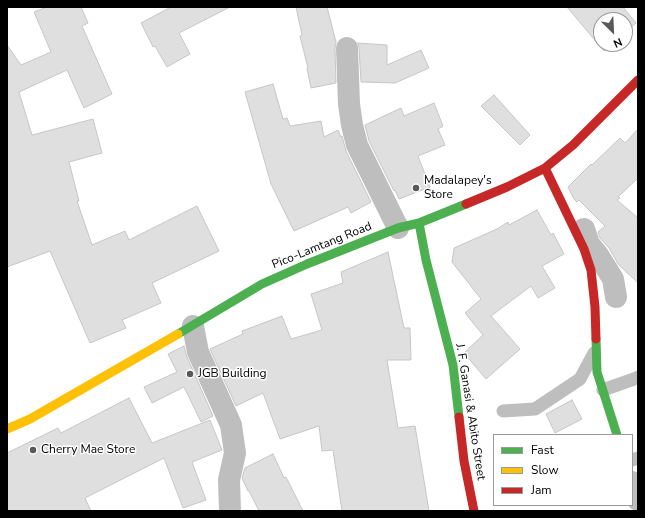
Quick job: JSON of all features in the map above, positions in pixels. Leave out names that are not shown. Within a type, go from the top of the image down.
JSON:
[{"type":"main road","name":"Pico-Lamtang Road","points":[[7,429],[30,419],[193,326],[262,284],[307,264],[398,228],[419,223],[507,187],[544,168],[573,145],[638,80]]},
{"type":"main road","points":[[544,168],[584,249],[591,270],[595,307],[597,372],[617,434]]},
{"type":"main road","name":"J. F. Ganasi & Abito Street","points":[[419,223],[426,260],[453,365],[464,461],[474,511]]},
{"type":"street","points":[[348,48],[349,104],[357,144],[398,228]]},
{"type":"street","points":[[569,218],[579,215],[589,244],[598,255],[613,279],[616,298]]},
{"type":"street","points":[[193,326],[198,352],[231,425],[235,453],[229,480],[230,511]]},
{"type":"street","points":[[633,485],[638,500]]},
{"type":"lane","points":[[503,411],[535,408],[580,379],[596,348]]},
{"type":"lane","points":[[603,390],[638,377]]},
{"type":"building","points":[[47,7],[81,7],[88,23],[82,26],[112,94],[84,108],[67,70],[19,92],[32,135],[93,119],[102,153],[69,162],[79,201],[77,201],[92,245],[125,231],[129,240],[197,206],[219,251],[152,283],[161,303],[122,320],[126,328],[90,343],[50,251],[7,267],[7,45],[21,65],[51,52],[34,12]]},
{"type":"building","points":[[171,7],[230,7],[179,33],[190,54],[167,67],[155,46],[153,47],[141,23]]},
{"type":"building","points":[[296,7],[327,7],[336,42],[336,83],[311,88],[308,68],[300,36],[302,35]]},
{"type":"building","points":[[567,7],[623,7],[627,12],[593,12],[593,38]]},
{"type":"building","points":[[358,43],[387,45],[387,65],[421,50],[429,68],[395,83],[361,82]]},
{"type":"building","points":[[273,84],[283,119],[287,118],[290,126],[321,121],[324,137],[338,130],[341,137],[342,136],[346,151],[371,202],[351,213],[348,207],[294,231],[271,184],[245,92]]},
{"type":"building","points":[[494,95],[530,135],[520,145],[481,106]]},
{"type":"building","points":[[434,103],[443,126],[438,129],[445,145],[418,156],[430,187],[399,199],[369,141],[365,125],[401,108],[404,116]]},
{"type":"building","points":[[638,129],[638,178],[618,197],[620,198],[617,200],[638,218],[638,283],[618,264],[609,248],[600,238],[598,232],[605,226],[579,200],[577,202],[574,199],[568,187],[620,138],[625,143]]},
{"type":"building","points":[[537,210],[551,235],[553,233],[564,254],[542,266],[555,288],[538,298],[531,286],[491,316],[520,349],[486,379],[464,353],[483,335],[465,313],[481,299],[452,262],[454,248],[497,229],[508,222],[509,225]]},
{"type":"building","points":[[388,252],[404,328],[410,328],[411,360],[387,360],[398,428],[415,426],[429,511],[342,511],[333,450],[322,451],[319,426],[280,439],[263,393],[236,406],[210,349],[243,334],[242,331],[282,316],[291,339],[322,330],[311,294],[343,283],[341,272]]},
{"type":"building","points":[[184,346],[187,357],[213,416],[201,422],[184,387],[152,403],[144,387],[177,372],[168,354]]},
{"type":"building","points":[[129,398],[152,443],[210,420],[222,450],[192,462],[206,500],[183,508],[164,458],[85,498],[91,511],[7,511],[7,453],[58,428],[61,433]]},
{"type":"building","points":[[572,400],[582,419],[555,433],[546,414]]},
{"type":"building","points":[[273,454],[284,478],[286,477],[303,511],[259,511],[248,491],[242,478],[245,468]]},
{"type":"traffic: fast","points":[[178,334],[262,284],[307,264],[398,228],[419,223],[466,204]]},
{"type":"traffic: fast","points":[[419,223],[426,260],[453,365],[459,417]]},
{"type":"traffic: fast","points":[[596,339],[597,372],[617,434]]},
{"type":"traffic: slow","points":[[7,429],[30,419],[178,334]]},
{"type":"traffic: jam","points":[[466,204],[507,187],[545,168],[573,145],[638,80]]},
{"type":"traffic: jam","points":[[545,168],[584,249],[591,270],[595,307],[596,339]]},
{"type":"traffic: jam","points":[[459,417],[464,461],[474,511]]},
{"type":"place","name":"Madalapey's Store","points":[[416,188]]},
{"type":"place","name":"JGB Building","points":[[190,374]]},
{"type":"place","name":"Cherry Mae Store","points":[[33,450]]}]
